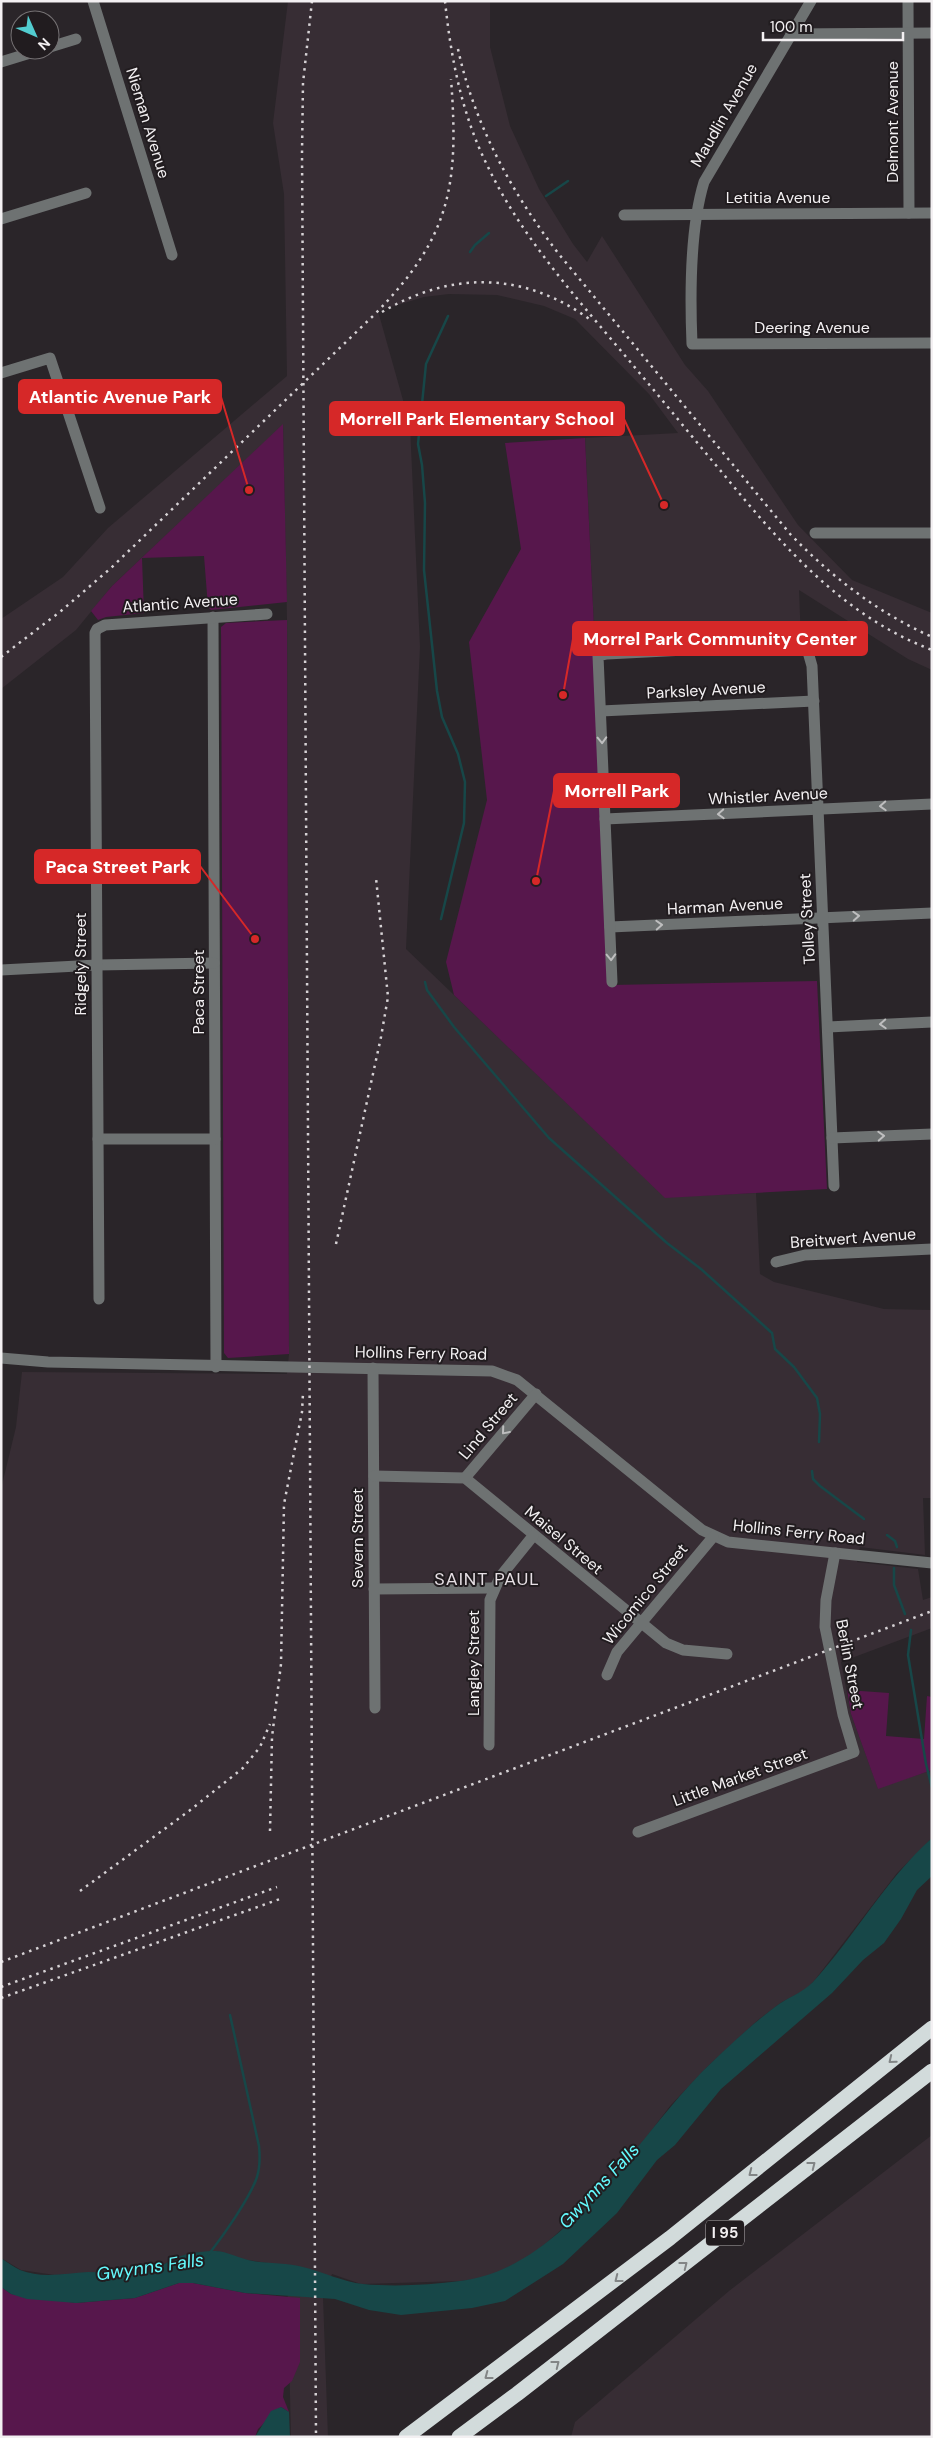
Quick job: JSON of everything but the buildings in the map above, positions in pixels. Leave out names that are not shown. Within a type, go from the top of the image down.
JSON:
[{"type":"highway","name":"I 95","points":[[406,2435],[670,2238],[931,2028]]},
{"type":"highway","name":"I 95","points":[[459,2437],[517,2394],[932,2070]]},
{"type":"street","name":"Nieman Avenue","points":[[93,1],[172,255]]},
{"type":"street","name":"Maudlin Avenue","points":[[692,344],[690,288],[701,191],[708,172],[811,1]]},
{"type":"street","name":"Delmont Avenue","points":[[908,1],[909,213]]},
{"type":"street","points":[[791,34],[932,33]]},
{"type":"street","points":[[60,44],[76,39]]},
{"type":"street","points":[[1,219],[86,193]]},
{"type":"street","name":"Letitia Avenue","points":[[624,215],[932,212]]},
{"type":"street","name":"Deering Avenue","points":[[692,344],[932,343]]},
{"type":"street","points":[[1,373],[50,358],[100,508]]},
{"type":"street","points":[[815,533],[932,533]]},
{"type":"street","name":"Atlantic Avenue","points":[[97,629],[105,625],[267,614]]},
{"type":"street","name":"Paca Street","points":[[213,618],[216,1367]]},
{"type":"street","name":"Ridgely Street","points":[[97,629],[94,640],[99,1299]]},
{"type":"street","name":"Tolley Street","points":[[601,711],[598,656],[781,645],[794,646],[808,652],[812,666],[814,701],[834,1186]]},
{"type":"street","name":"Parksley Avenue","points":[[601,711],[814,701]]},
{"type":"street","points":[[601,711],[612,982]]},
{"type":"street","name":"Whistler Avenue","points":[[605,819],[932,804]]},
{"type":"street","name":"Harman Avenue","points":[[610,927],[932,913]]},
{"type":"street","points":[[1,970],[96,965],[214,963]]},
{"type":"street","points":[[828,1027],[932,1022]]},
{"type":"street","points":[[832,1138],[932,1134]]},
{"type":"street","points":[[98,1139],[215,1140]]},
{"type":"street","name":"Breitwert Avenue","points":[[776,1262],[805,1255],[932,1249]]},
{"type":"street","name":"Hollins Ferry Road","points":[[1,1358],[48,1362],[216,1367],[492,1371],[517,1380],[536,1394],[713,1537],[728,1542],[932,1563]]},
{"type":"street","name":"Severn Street","points":[[374,1368],[375,1708]]},
{"type":"street","name":"Lind Street","points":[[465,1478],[536,1394]]},
{"type":"street","points":[[374,1476],[465,1478]]},
{"type":"street","name":"Maisel Street","points":[[465,1478],[640,1623],[673,1647],[727,1654]]},
{"type":"street","name":"Langley Street","points":[[489,1744],[489,1612],[493,1588],[533,1536]]},
{"type":"street","name":"Wicomico Street","points":[[607,1675],[617,1652],[713,1537]]},
{"type":"street","name":"Berlin Street","points":[[835,1553],[824,1614],[843,1715],[854,1752]]},
{"type":"street","points":[[374,1589],[493,1588]]},
{"type":"street","name":"Little Market Street","points":[[638,1832],[854,1752]]},
{"type":"shaded area","points":[[288,1],[490,1],[490,47],[510,126],[539,189],[573,244],[587,262],[602,236],[685,365],[708,391],[798,525],[852,580],[932,613],[932,670],[908,659],[799,590],[801,641],[595,649],[585,438],[678,433],[649,394],[575,319],[544,306],[497,295],[449,294],[424,297],[378,311],[410,425],[420,647],[406,949],[665,1197],[756,1193],[760,1274],[774,1282],[884,1309],[932,1310],[932,1498],[923,1498],[925,1555],[860,1547],[857,1562],[918,1569],[923,1600],[932,1597],[932,1628],[841,1662],[851,1714],[878,1788],[932,1770],[932,1838],[897,1873],[814,1981],[805,1990],[782,2002],[758,2020],[707,2067],[670,2106],[645,2139],[587,2207],[536,2252],[487,2277],[461,2281],[361,2284],[332,2274],[323,2297],[328,2437],[291,2437],[287,2266],[241,2259],[218,2251],[178,2257],[151,2271],[55,2275],[21,2270],[1,2258],[1,1489],[16,1427],[22,1372],[287,1374],[289,1354],[287,620],[283,425],[112,586],[76,630],[1,689],[1,619],[63,577],[108,528],[287,376],[284,194],[273,123]]},
{"type":"shaded area","points":[[283,424],[287,602],[211,610],[208,607],[204,556],[142,558],[144,613],[106,617],[98,620],[91,611],[112,586]]},
{"type":"shaded area","points":[[585,438],[611,985],[817,981],[827,1189],[665,1198],[454,995],[446,962],[487,800],[469,642],[521,549],[505,443]]},
{"type":"shaded area","points":[[287,620],[289,1354],[228,1358],[224,1353],[221,627],[226,623]]},
{"type":"shaded area","points":[[847,1690],[889,1693],[886,1736],[924,1739],[927,1696],[932,1697],[932,1770],[878,1789],[851,1714]]},
{"type":"shaded area","points":[[932,2135],[932,2437],[571,2437],[575,2422],[729,2291]]},
{"type":"shaded area","points":[[179,2283],[193,2283],[245,2293],[300,2298],[300,2362],[292,2381],[284,2388],[283,2397],[289,2412],[281,2407],[258,2429],[255,2437],[1,2437],[1,2287],[11,2294],[76,2303],[135,2298]]},
{"type":"water","name":"Gwynns Falls","points":[[932,1838],[932,1876],[917,1890],[901,1919],[884,1943],[863,1960],[832,1993],[721,2089],[675,2145],[657,2160],[617,2213],[563,2264],[505,2301],[472,2308],[401,2315],[369,2310],[335,2299],[245,2293],[193,2283],[179,2283],[135,2298],[76,2303],[27,2299],[11,2294],[1,2287],[1,2258],[28,2273],[54,2275],[88,2272],[135,2273],[150,2271],[185,2255],[210,2251],[220,2251],[253,2261],[297,2266],[348,2281],[375,2285],[412,2285],[460,2281],[498,2271],[533,2252],[566,2226],[597,2195],[680,2096],[707,2067],[766,2014],[804,1990],[813,1982],[899,1872]]},
{"type":"water","points":[[281,2407],[289,2412],[290,2437],[255,2437],[271,2411]]},
{"type":"waterway","points":[[546,196],[568,181]]},
{"type":"waterway","points":[[470,252],[489,233]]},
{"type":"waterway","points":[[441,919],[464,823],[465,782],[458,754],[442,717],[437,691],[424,570],[425,503],[418,444],[426,364],[448,316]]},
{"type":"waterway","points":[[425,982],[427,990],[454,1027],[549,1138],[772,1333],[775,1349],[794,1367],[817,1398],[820,1414],[819,1442]]},
{"type":"waterway","points":[[812,1471],[813,1479],[820,1486],[864,1519]]},
{"type":"waterway","points":[[887,1535],[895,1541],[897,1547]]},
{"type":"waterway","points":[[894,1568],[894,1585],[905,1614]]},
{"type":"waterway","points":[[911,1630],[908,1655],[926,1764],[932,1788]]},
{"type":"waterway","points":[[209,2254],[254,2186],[260,2158],[230,2015]]},
{"type":"railway","points":[[312,1],[303,83],[302,153],[316,2437]]},
{"type":"railway","points":[[445,1],[454,65],[471,127],[479,147],[503,195],[556,273],[789,550],[841,597],[869,617],[899,635],[932,650]]},
{"type":"railway","points":[[458,49],[474,104],[497,157],[525,206],[558,253],[791,535],[823,566],[857,593],[893,617],[932,637]]},
{"type":"railway","points":[[1,657],[61,611],[111,568],[374,315],[400,287],[420,260],[434,234],[444,208],[450,180],[453,150],[451,79]]},
{"type":"railway","points":[[382,312],[409,298],[435,289],[462,283],[489,282],[541,293],[567,305],[592,321]]},
{"type":"railway","points":[[336,1244],[388,997],[376,878]]},
{"type":"railway","points":[[270,1831],[272,1737],[281,1664],[284,1504],[302,1412],[303,1393]]},
{"type":"railway","points":[[1,1962],[932,1611]]},
{"type":"railway","points":[[80,1891],[189,1811],[243,1768],[260,1747],[270,1724]]},
{"type":"railway","points":[[1,1987],[277,1887]]},
{"type":"railway","points":[[1,1998],[280,1899]]},
{"type":"place","name":"Atlantic Avenue Park","points":[[249,490]]},
{"type":"place","name":"Morrell Park Elementary School","points":[[664,505]]},
{"type":"place","name":"Morrel Park Community Center","points":[[563,695]]},
{"type":"place","name":"Morrell Park","points":[[536,881]]},
{"type":"place","name":"Paca Street Park","points":[[255,939]]},
{"type":"district","name":"SAINT PAUL","points":[[487,1579]]}]
